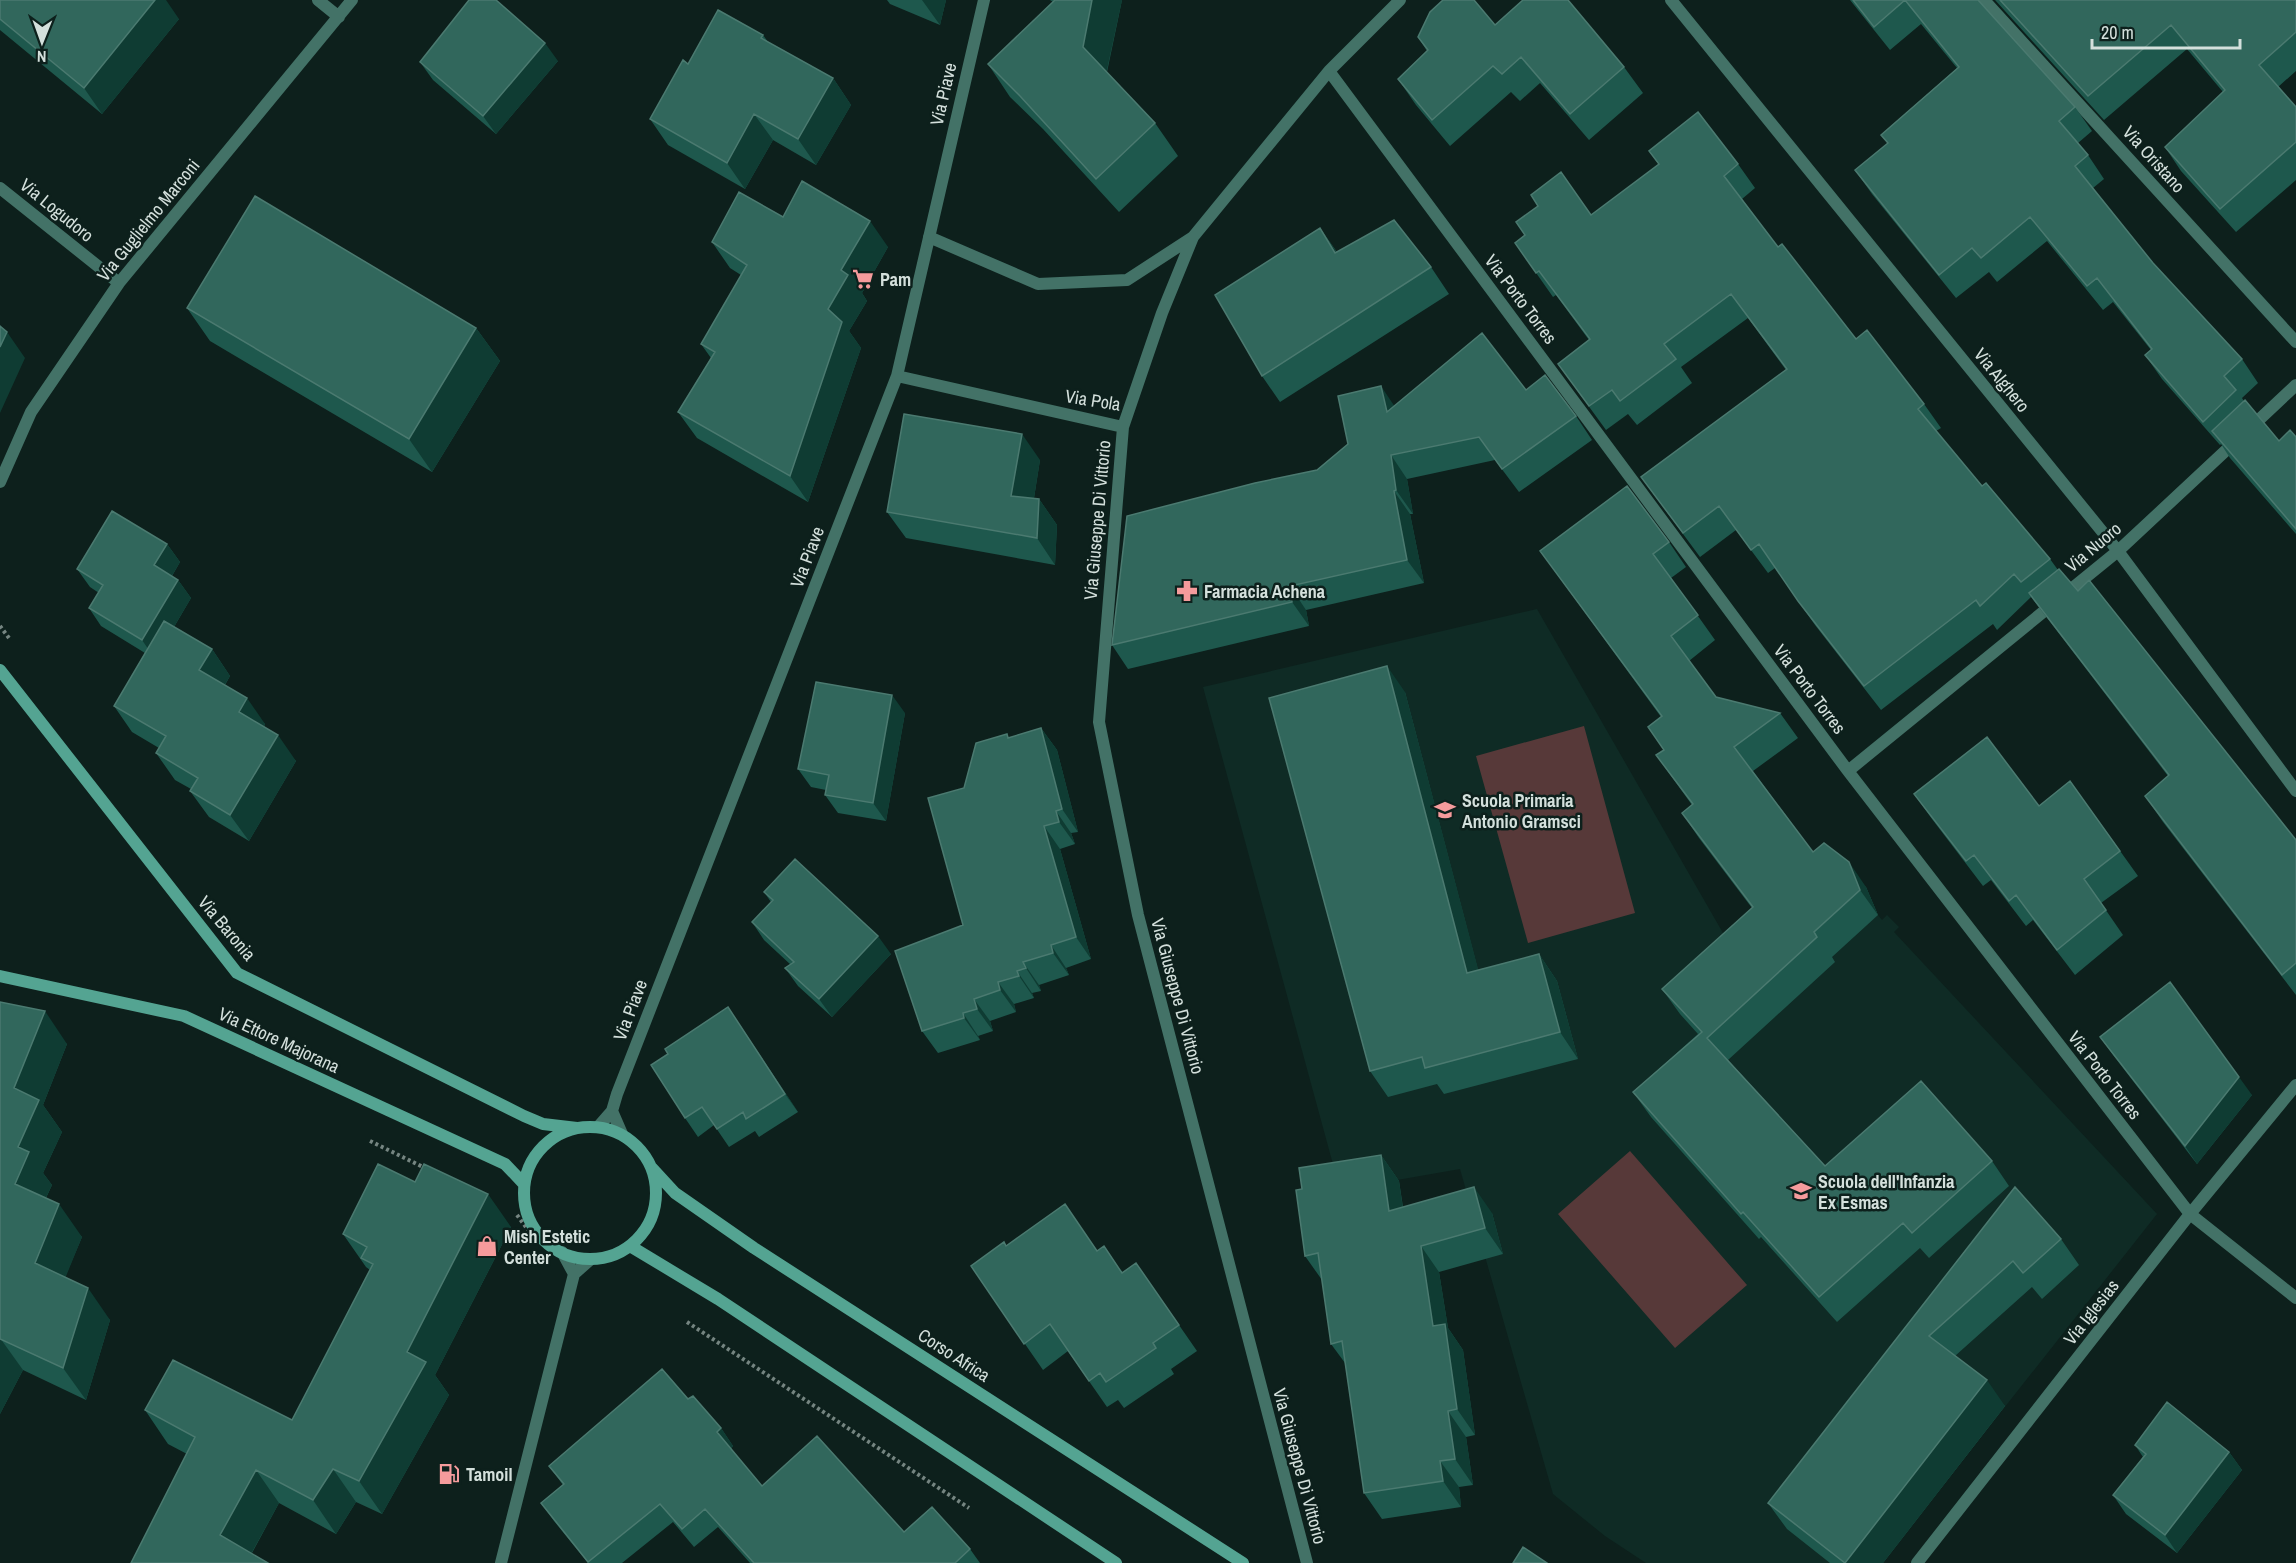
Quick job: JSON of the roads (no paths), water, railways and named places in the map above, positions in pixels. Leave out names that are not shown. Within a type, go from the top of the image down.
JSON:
[{"type":"street","points":[[318,0],[339,17]]},
{"type":"street","name":"Via Guglielmo Marconi","points":[[0,482],[31,412],[119,283],[352,0]]},
{"type":"street","name":"Via Piave","points":[[598,1127],[612,1111],[616,1094],[897,376],[984,0]]},
{"type":"street","name":"Via Pola","points":[[897,376],[1123,427],[1162,312],[1193,237],[1329,71],[1400,0]]},
{"type":"street","name":"Via Alghero","points":[[1671,0],[2118,551],[2296,791]]},
{"type":"street","name":"Via Oristano","points":[[1984,0],[2296,342]]},
{"type":"street","name":"Via Porto Torres","points":[[1329,71],[1848,771],[2190,1214],[2296,1298]]},
{"type":"street","name":"Via Logudoro","points":[[0,188],[119,283]]},
{"type":"street","name":"Via Pola","points":[[929,237],[1038,284],[1127,280],[1193,237]]},
{"type":"street","name":"Via Nuoro","points":[[1848,771],[2118,551],[2296,386]]},
{"type":"street","name":"Via Giuseppe Di Vittorio","points":[[1123,427],[1099,722],[1138,915],[1307,1563]]},
{"type":"street","name":"Via Baronia","points":[[0,670],[237,973],[524,1116],[543,1124],[578,1128]]},
{"type":"street","name":"Via Ettore Majorana","points":[[0,976],[184,1016],[505,1164],[524,1184]]},
{"type":"street","name":"Via Iglesias","points":[[1917,1563],[2190,1214],[2296,1084]]},
{"type":"street","points":[[612,1111],[622,1134],[644,1155],[652,1168],[656,1185],[656,1203],[651,1219],[642,1234],[630,1246],[605,1257],[578,1258],[562,1252],[536,1231],[528,1216],[524,1200],[524,1184],[534,1158],[558,1135],[578,1128],[598,1127],[622,1134]]},
{"type":"street","name":"Corso Africa","points":[[652,1168],[675,1193],[754,1248],[1244,1563]]},
{"type":"street","points":[[630,1246],[718,1299],[1116,1563]]},
{"type":"street","points":[[562,1252],[574,1274]]},
{"type":"street","points":[[501,1563],[574,1274],[591,1259]]},
{"type":"place","name":"Pam","points":[[863,279]]},
{"type":"place","name":"Farmacia Achena","points":[[1187,591]]},
{"type":"place","name":"Scuola Primaria Antonio Gramsci","points":[[1445,810]]},
{"type":"place","name":"Scuola dell'Infanzia Ex Esmas","points":[[1801,1191]]},
{"type":"place","name":"Mish Estetic Center","points":[[487,1246]]},
{"type":"place","name":"Tamoil","points":[[449,1474]]}]
